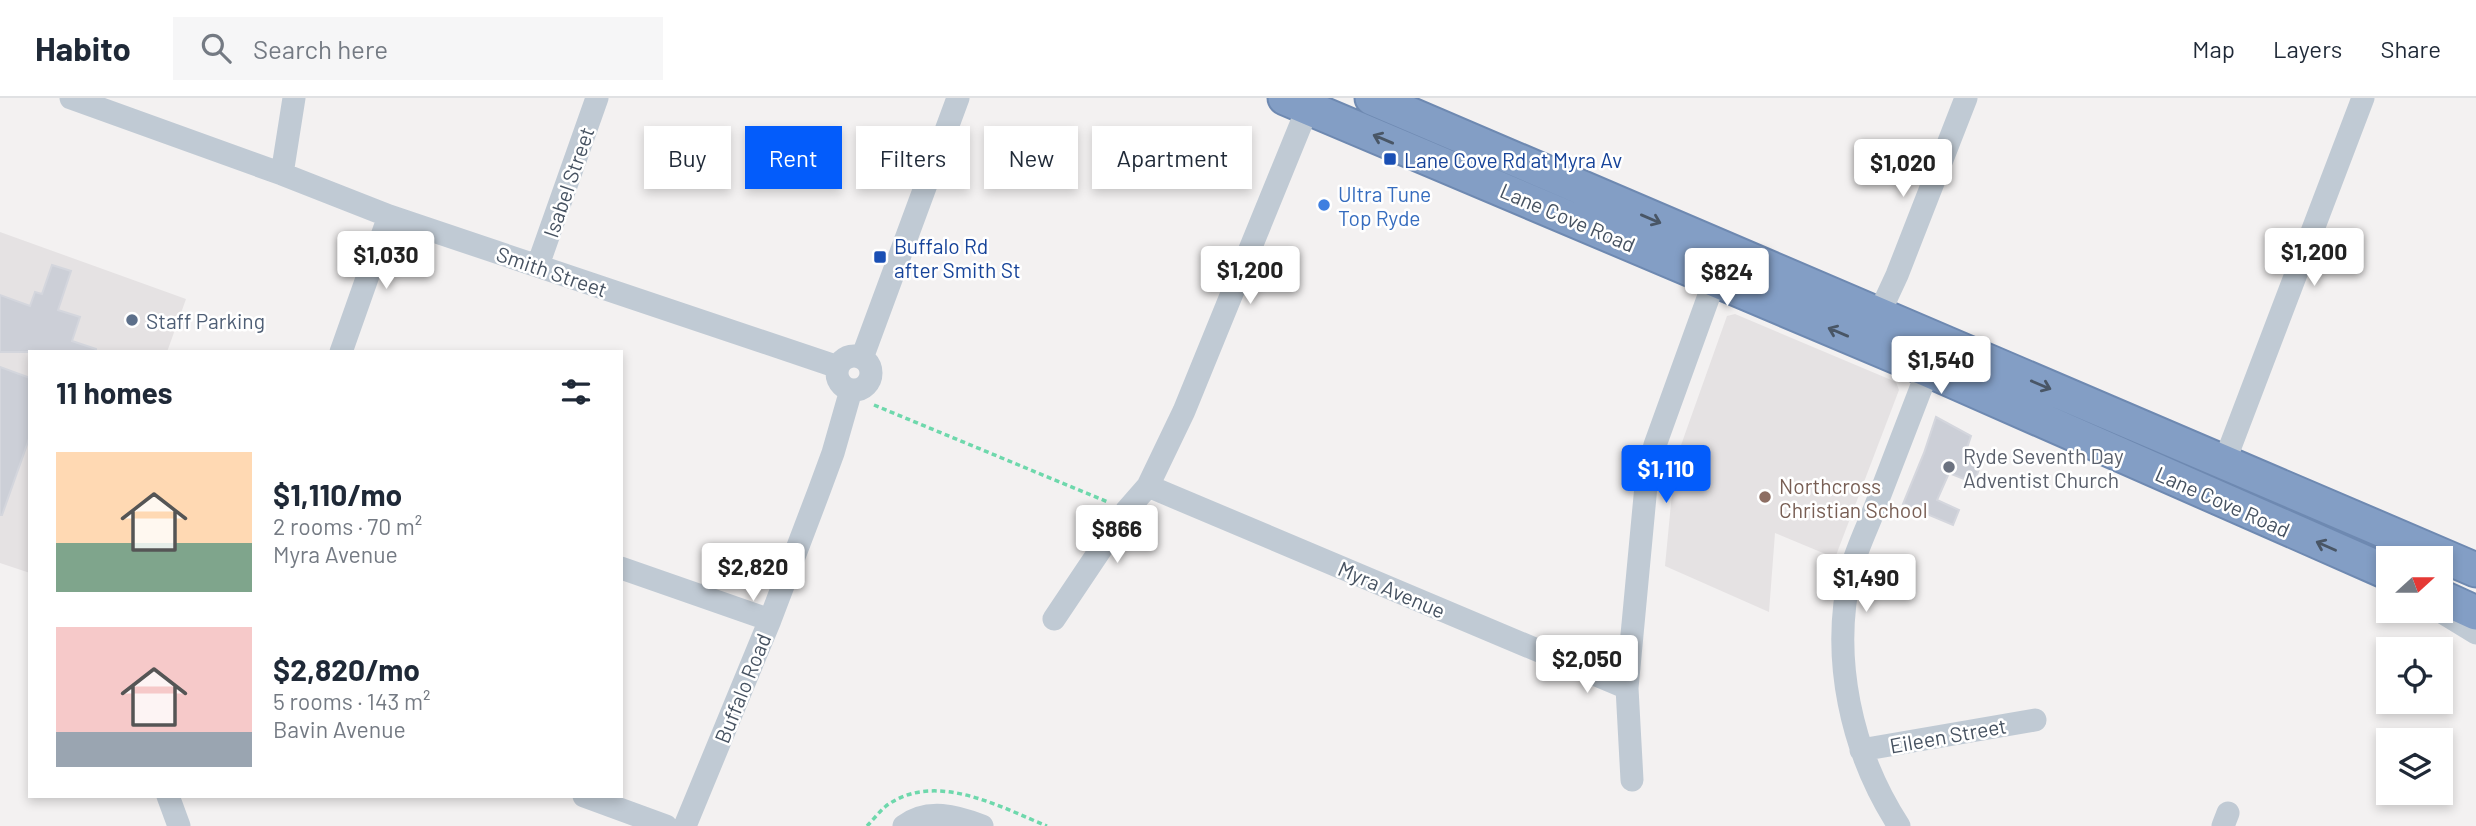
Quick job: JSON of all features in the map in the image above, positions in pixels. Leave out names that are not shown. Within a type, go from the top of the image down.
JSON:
[{"type":"highway","name":"Lane Cove Road","points":[[1372,98],[2476,570]]},
{"type":"highway","name":"Lane Cove Road","points":[[1296,103],[1928,370],[2376,567]]},
{"type":"highway","points":[[2454,603],[2476,613]]},
{"type":"street","name":"Smith Street","points":[[71,98],[282,174],[389,216],[838,367]]},
{"type":"street","points":[[282,174],[294,98]]},
{"type":"street","name":"Isabel Street","points":[[538,265],[597,98]]},
{"type":"street","points":[[862,358],[958,98]]},
{"type":"street","points":[[1878,316],[1897,275],[1966,98]]},
{"type":"street","points":[[2224,463],[2363,98]]},
{"type":"street","points":[[1054,620],[1127,510],[1148,485],[1184,411],[1296,103]]},
{"type":"street","points":[[342,350],[389,216]]},
{"type":"street","points":[[1632,780],[1626,688],[1647,475],[1715,279]]},
{"type":"street","points":[[851,356],[862,358],[870,366],[871,377],[862,389],[851,390],[838,379],[838,367],[851,356]]},
{"type":"street","points":[[1899,826],[1873,781],[1861,750],[1845,685],[1845,607],[1852,569],[1928,370]]},
{"type":"street","name":"Buffalo Road","points":[[685,826],[770,620],[833,453],[851,390]]},
{"type":"street","name":"Myra Avenue","points":[[1148,485],[1626,688]]},
{"type":"street","points":[[623,569],[770,620]]},
{"type":"street","points":[[2454,620],[2476,633]]},
{"type":"street","name":"Eileen Street","points":[[1861,750],[2035,720]]},
{"type":"street","points":[[170,798],[179,826]]},
{"type":"street","points":[[589,798],[666,826]]},
{"type":"street","points":[[904,826],[925,816],[937,814],[965,819],[982,826]]},
{"type":"path","points":[[874,405],[1127,510]]},
{"type":"shaded area","points":[[0,232],[186,299],[168,350],[28,350],[28,572],[0,563]]},
{"type":"shaded area","name":"Northcross Christian School","points":[[1735,314],[1896,382],[1899,390],[1835,558],[1775,533],[1769,612],[1665,566],[1675,462],[1727,316]]},
{"type":"building","points":[[52,265],[71,271],[58,310],[80,317],[72,341],[96,350],[0,352],[0,295],[30,306],[35,292],[42,294]]},
{"type":"building","points":[[0,367],[28,377],[28,442],[0,515]]},
{"type":"building","name":"Ryde Seventh Day Adventist Church","points":[[1936,417],[1971,436],[1967,448],[1973,458],[1982,461],[1974,483],[1949,473],[1937,500],[1959,510],[1953,525],[1903,504]]},
{"type":"place","name":"Lane Cove Rd at Myra Av","points":[[1390,159]]},
{"type":"place","name":"Ultra Tune Top Ryde","points":[[1324,205]]},
{"type":"place","name":"Buffalo Rd after Smith St","points":[[880,257]]},
{"type":"place","name":"Staff Parking","points":[[132,320]]},
{"type":"place","name":"Ryde Seventh Day Adventist Church","points":[[1949,467]]},
{"type":"place","name":"Northcross Christian School","points":[[1765,497]]}]
